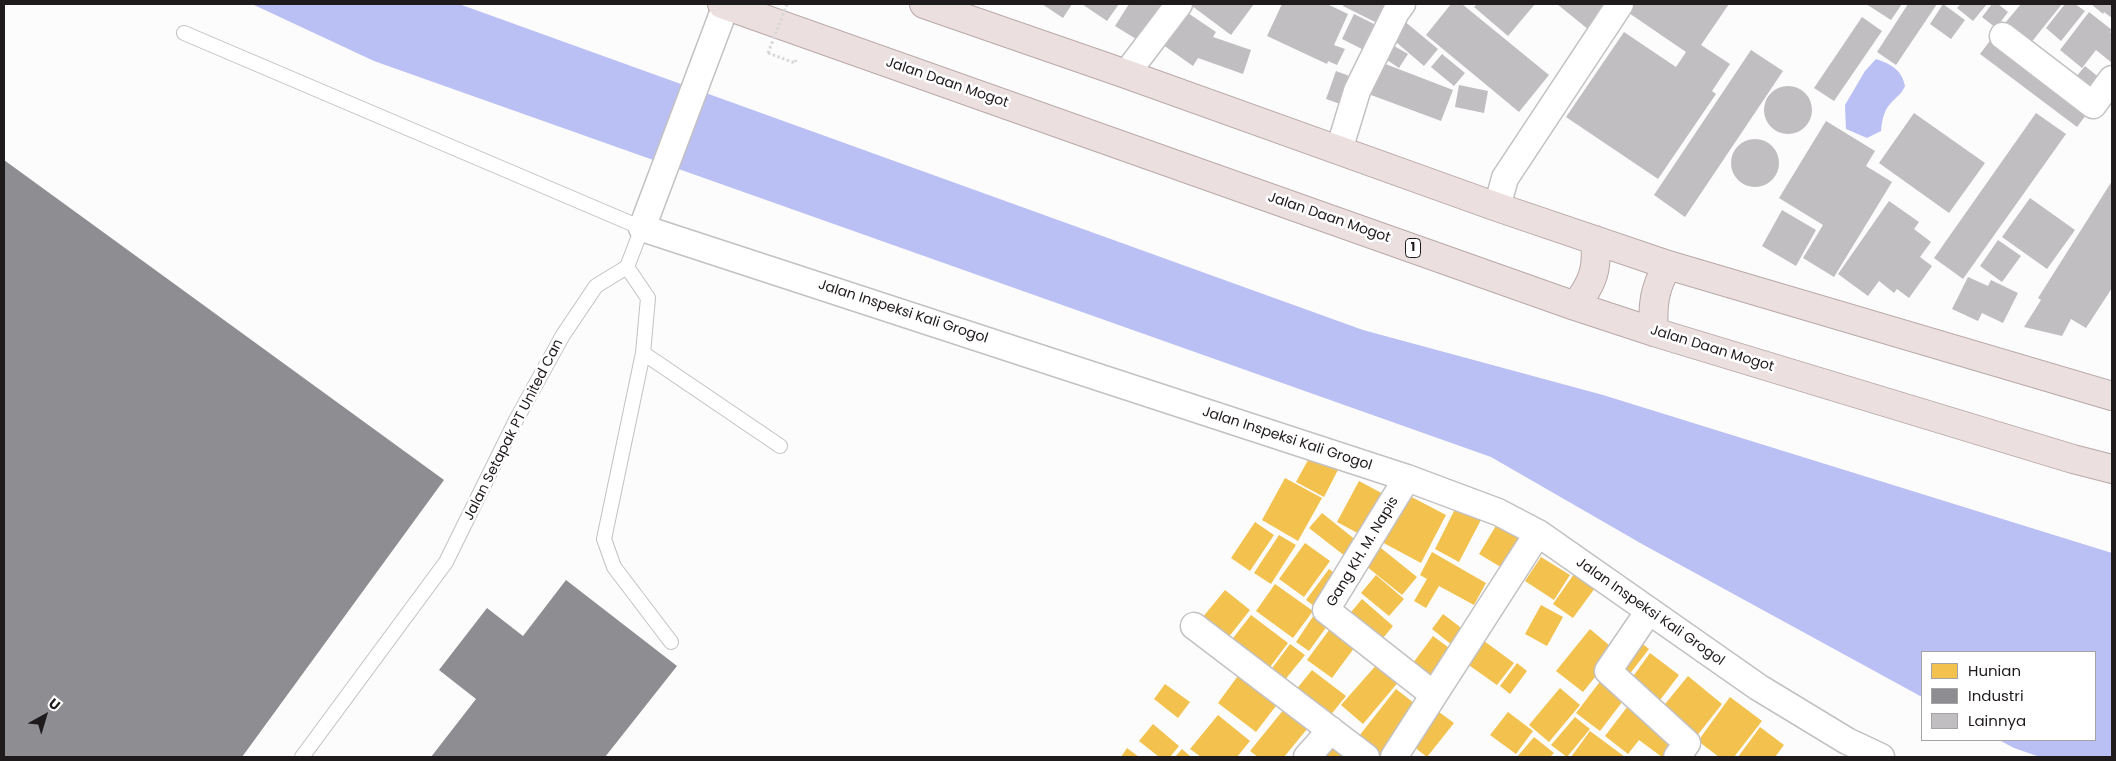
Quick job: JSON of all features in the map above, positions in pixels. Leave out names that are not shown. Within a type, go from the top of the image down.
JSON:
[{"type":"highway","points":[[924,4],[1497,207],[1668,265],[2112,396]]},
{"type":"highway","name":"Jalan Daan Mogot","points":[[722,11],[1654,332],[2073,459],[2112,469]]},
{"type":"highway","points":[[1576,306],[1594,276],[1596,266],[1595,240]]},
{"type":"highway","points":[[1654,332],[1653,299],[1659,279],[1668,265]]},
{"type":"street","points":[[1126,74],[1179,4]]},
{"type":"street","points":[[1339,150],[1357,91],[1396,12],[1402,4]]},
{"type":"street","points":[[1497,207],[1505,178],[1620,4]]},
{"type":"street","points":[[644,223],[722,11]]},
{"type":"street","points":[[2003,36],[2093,105],[2112,79]]},
{"type":"street","name":"Jalan Inspeksi Kali Grogol","points":[[644,223],[1407,478],[1498,512],[1538,533],[1758,687],[1847,741],[1882,757]]},
{"type":"street","name":"Gang KH. M. Napis","points":[[1407,478],[1326,610],[1434,695]]},
{"type":"street","points":[[1394,757],[1538,533]]},
{"type":"street","points":[[1649,611],[1608,671],[1687,743],[1677,757]]},
{"type":"street","points":[[1194,626],[1366,757]]},
{"type":"street","points":[[1306,757],[1331,730]]},
{"type":"lane","points":[[184,33],[644,223],[627,267],[648,298],[643,353],[604,539],[614,567],[671,642]]},
{"type":"lane","name":"Jalan Setapak PT United Can","points":[[302,757],[446,562],[516,420],[563,335],[596,286],[627,267]]},
{"type":"lane","points":[[643,353],[780,446]]},
{"type":"path","points":[[768,54],[787,4]]},
{"type":"water","points":[[252,4],[459,4],[1363,330],[1603,395],[2112,553],[2112,757],[2040,757],[2014,748],[2001,741],[2096,741],[2096,651],[1921,651],[1921,696],[1642,544],[1491,457],[374,61]]},
{"type":"water","points":[[1876,59],[1895,68],[1904,80],[1905,86],[1886,110],[1881,131],[1867,138],[1846,129],[1845,105],[1865,71]]},
{"type":"building: Hunian","points":[[1313,451],[1340,466],[1324,497],[1296,482]]},
{"type":"building: Hunian","points":[[1285,478],[1322,498],[1298,541],[1262,520]]},
{"type":"building: Hunian","points":[[1359,481],[1387,496],[1365,537],[1337,522]]},
{"type":"building: Hunian","points":[[1404,493],[1446,515],[1421,563],[1380,541]]},
{"type":"building: Hunian","points":[[1457,505],[1482,518],[1459,562],[1435,549]]},
{"type":"building: Hunian","points":[[1322,513],[1362,545],[1350,560],[1309,528]]},
{"type":"building: Hunian","points":[[1255,522],[1274,535],[1250,571],[1231,558]]},
{"type":"building: Hunian","points":[[1497,524],[1527,542],[1509,572],[1479,554]]},
{"type":"building: Hunian","points":[[1279,535],[1296,545],[1271,584],[1254,573]]},
{"type":"building: Hunian","points":[[1305,543],[1330,561],[1304,597],[1279,579]]},
{"type":"building: Hunian","points":[[1376,544],[1417,577],[1402,595],[1361,562]]},
{"type":"building: Hunian","points":[[1432,552],[1486,583],[1474,605],[1439,586],[1426,608],[1414,601],[1427,579],[1420,575]]},
{"type":"building: Hunian","points":[[1541,557],[1570,575],[1554,600],[1525,581]]},
{"type":"building: Hunian","points":[[1329,569],[1341,578],[1318,609],[1306,600]]},
{"type":"building: Hunian","points":[[1574,574],[1595,588],[1573,618],[1553,604]]},
{"type":"building: Hunian","points":[[1376,575],[1404,599],[1389,616],[1361,593]]},
{"type":"building: Hunian","points":[[1275,584],[1313,611],[1293,638],[1256,611]]},
{"type":"building: Hunian","points":[[1225,590],[1250,610],[1224,643],[1198,623]]},
{"type":"building: Hunian","points":[[1362,599],[1393,626],[1378,644],[1347,617]]},
{"type":"building: Hunian","points":[[1541,605],[1563,617],[1547,646],[1525,634]]},
{"type":"building: Hunian","points":[[1316,612],[1330,622],[1309,651],[1296,642]]},
{"type":"building: Hunian","points":[[1443,614],[1464,630],[1452,645],[1432,629]]},
{"type":"building: Hunian","points":[[1251,615],[1288,643],[1267,671],[1230,642]]},
{"type":"building: Hunian","points":[[1335,622],[1360,640],[1332,678],[1307,660]]},
{"type":"building: Hunian","points":[[1590,629],[1616,651],[1583,692],[1556,671]]},
{"type":"building: Hunian","points":[[1433,636],[1452,650],[1431,677],[1413,663]]},
{"type":"building: Hunian","points":[[1480,638],[1514,663],[1497,685],[1463,661]]},
{"type":"building: Hunian","points":[[1635,638],[1649,649],[1625,680],[1610,668]]},
{"type":"building: Hunian","points":[[1290,644],[1305,655],[1284,681],[1270,671]]},
{"type":"building: Hunian","points":[[1650,653],[1679,675],[1657,704],[1629,682]]},
{"type":"building: Hunian","points":[[1379,662],[1400,680],[1363,724],[1341,705]]},
{"type":"building: Hunian","points":[[1517,663],[1527,671],[1510,694],[1500,686]]},
{"type":"building: Hunian","points":[[1243,669],[1282,698],[1256,732],[1218,703]]},
{"type":"building: Hunian","points":[[1312,670],[1346,696],[1329,717],[1295,691]]},
{"type":"building: Hunian","points":[[1605,675],[1629,693],[1600,731],[1576,713]]},
{"type":"building: Hunian","points":[[1688,676],[1722,704],[1696,737],[1661,709]]},
{"type":"building: Hunian","points":[[1165,684],[1190,702],[1178,718],[1154,699]]},
{"type":"building: Hunian","points":[[1560,688],[1580,705],[1549,742],[1529,725]]},
{"type":"building: Hunian","points":[[1396,689],[1419,707],[1388,757],[1367,757],[1352,745]]},
{"type":"building: Hunian","points":[[1730,697],[1762,721],[1734,757],[1719,757],[1698,741]]},
{"type":"building: Hunian","points":[[1634,698],[1682,745],[1672,757],[1662,757],[1639,740],[1628,754],[1605,736]]},
{"type":"building: Hunian","points":[[1289,703],[1312,723],[1284,757],[1258,757],[1250,751]]},
{"type":"building: Hunian","points":[[1435,709],[1454,723],[1427,757],[1409,743]]},
{"type":"building: Hunian","points":[[1508,712],[1533,731],[1516,754],[1490,735]]},
{"type":"building: Hunian","points":[[1218,715],[1250,741],[1237,757],[1201,757],[1190,749]]},
{"type":"building: Hunian","points":[[1575,717],[1590,729],[1567,757],[1551,745]]},
{"type":"building: Hunian","points":[[1153,724],[1179,746],[1170,757],[1159,757],[1139,741]]},
{"type":"building: Hunian","points":[[1760,727],[1784,745],[1775,757],[1738,757]]},
{"type":"building: Hunian","points":[[1590,731],[1625,757],[1571,757]]},
{"type":"building: Hunian","points":[[1534,737],[1554,753],[1550,757],[1517,757]]},
{"type":"building: Hunian","points":[[1331,741],[1351,757],[1318,757]]},
{"type":"building: Hunian","points":[[1127,748],[1139,757],[1121,757]]},
{"type":"building: Hunian","points":[[1182,749],[1191,757],[1175,757]]},
{"type":"building: Industri","points":[[4,160],[444,480],[242,757],[4,757]]},
{"type":"building: Industri","points":[[566,580],[677,666],[605,757],[431,757],[476,699],[439,670],[487,608],[523,636]]},
{"type":"building: Lainnya","points":[[1042,4],[1072,4],[1063,18]]},
{"type":"building: Lainnya","points":[[1082,4],[1119,4],[1107,21]]},
{"type":"building: Lainnya","points":[[1129,4],[1165,4],[1141,42],[1115,26]]},
{"type":"building: Lainnya","points":[[1194,4],[1254,4],[1231,35],[1192,6]]},
{"type":"building: Lainnya","points":[[1282,4],[1327,4],[1348,14],[1334,45],[1345,49],[1337,65],[1328,61],[1327,64],[1267,36]]},
{"type":"building: Lainnya","points":[[1344,4],[1389,4],[1379,24],[1343,6]]},
{"type":"building: Lainnya","points":[[1451,4],[1462,4],[1549,75],[1519,112],[1426,35]]},
{"type":"building: Lainnya","points":[[1477,4],[1535,4],[1508,36],[1474,7]]},
{"type":"building: Lainnya","points":[[1557,4],[1612,4],[1589,30]]},
{"type":"building: Lainnya","points":[[1631,4],[1729,4],[1701,45],[1730,64],[1712,91],[1716,94],[1658,179],[1566,117],[1624,32],[1676,67],[1686,52],[1626,11]]},
{"type":"building: Lainnya","points":[[1866,4],[1902,4],[1891,20]]},
{"type":"building: Lainnya","points":[[1908,4],[1937,4],[1896,65],[1877,52]]},
{"type":"building: Lainnya","points":[[1943,4],[1965,20],[1951,39],[1930,24]]},
{"type":"building: Lainnya","points":[[1961,4],[1987,4],[1973,21],[1957,8]]},
{"type":"building: Lainnya","points":[[1992,4],[1998,4],[2008,12],[1996,28],[1982,17]]},
{"type":"building: Lainnya","points":[[2021,4],[2062,4],[2026,49],[2000,29]]},
{"type":"building: Lainnya","points":[[2065,4],[2075,4],[2085,11],[2061,41],[2046,28]]},
{"type":"building: Lainnya","points":[[2091,4],[2112,4],[2112,18],[2104,12],[2103,14]]},
{"type":"building: Lainnya","points":[[1179,7],[1216,32],[1213,37],[1251,50],[1243,74],[1198,58],[1193,66],[1156,40]]},
{"type":"building: Lainnya","points":[[2089,12],[2112,30],[2110,32],[2112,34],[2112,63],[2096,50],[2082,68],[2060,50]]},
{"type":"building: Lainnya","points":[[1354,14],[1380,27],[1368,52],[1342,39]]},
{"type":"building: Lainnya","points":[[1862,17],[1882,31],[1834,101],[1814,88]]},
{"type":"building: Lainnya","points":[[1403,20],[1438,49],[1424,66],[1389,36]]},
{"type":"building: Lainnya","points":[[1995,34],[2092,107],[2077,127],[1980,54]]},
{"type":"building: Lainnya","points":[[1389,43],[1408,54],[1399,68],[1381,56]]},
{"type":"building: Lainnya","points":[[1751,50],[1783,71],[1685,217],[1654,195]]},
{"type":"building: Lainnya","points":[[1442,54],[1465,73],[1454,86],[1431,67]]},
{"type":"building: Lainnya","points":[[1375,60],[1453,90],[1441,121],[1363,92]]},
{"type":"building: Lainnya","points":[[2085,66],[2107,84],[2093,101],[2071,83]]},
{"type":"building: Lainnya","points":[[1336,71],[1352,77],[1343,105],[1326,99]]},
{"type":"building: Lainnya","points":[[1459,85],[1488,91],[1484,113],[1455,107]]},
{"type":"building: Lainnya","points":[[1783,86],[1793,86],[1805,93],[1812,105],[1812,115],[1805,127],[1793,134],[1783,134],[1775,130],[1768,123],[1764,115],[1764,105],[1768,97],[1775,90]]},
{"type":"building: Lainnya","points":[[1914,113],[1985,163],[1949,213],[1879,163]]},
{"type":"building: Lainnya","points":[[2036,113],[2066,134],[1963,279],[1934,258]]},
{"type":"building: Lainnya","points":[[1826,121],[1875,151],[1866,166],[1892,182],[1834,277],[1803,258],[1823,225],[1779,198]]},
{"type":"building: Lainnya","points":[[1750,139],[1760,139],[1772,146],[1779,158],[1779,168],[1772,180],[1760,187],[1750,187],[1742,183],[1735,176],[1731,168],[1731,158],[1735,150],[1742,143]]},
{"type":"building: Lainnya","points":[[2112,181],[2112,288],[2086,328],[2071,319],[2062,336],[2024,327],[2041,300],[2038,298]]},
{"type":"building: Lainnya","points":[[2030,198],[2075,230],[2047,269],[2002,237]]},
{"type":"building: Lainnya","points":[[1889,201],[1919,222],[1914,229],[1931,242],[1920,257],[1932,266],[1909,298],[1897,289],[1894,293],[1879,281],[1868,296],[1838,274]]},
{"type":"building: Lainnya","points":[[1782,210],[1816,230],[1796,266],[1762,246]]},
{"type":"building: Lainnya","points":[[1998,240],[2021,256],[2002,282],[1980,266]]},
{"type":"building: Lainnya","points":[[1968,277],[1988,286],[1991,280],[2018,293],[2003,323],[1982,313],[1978,321],[1952,309]]}]
